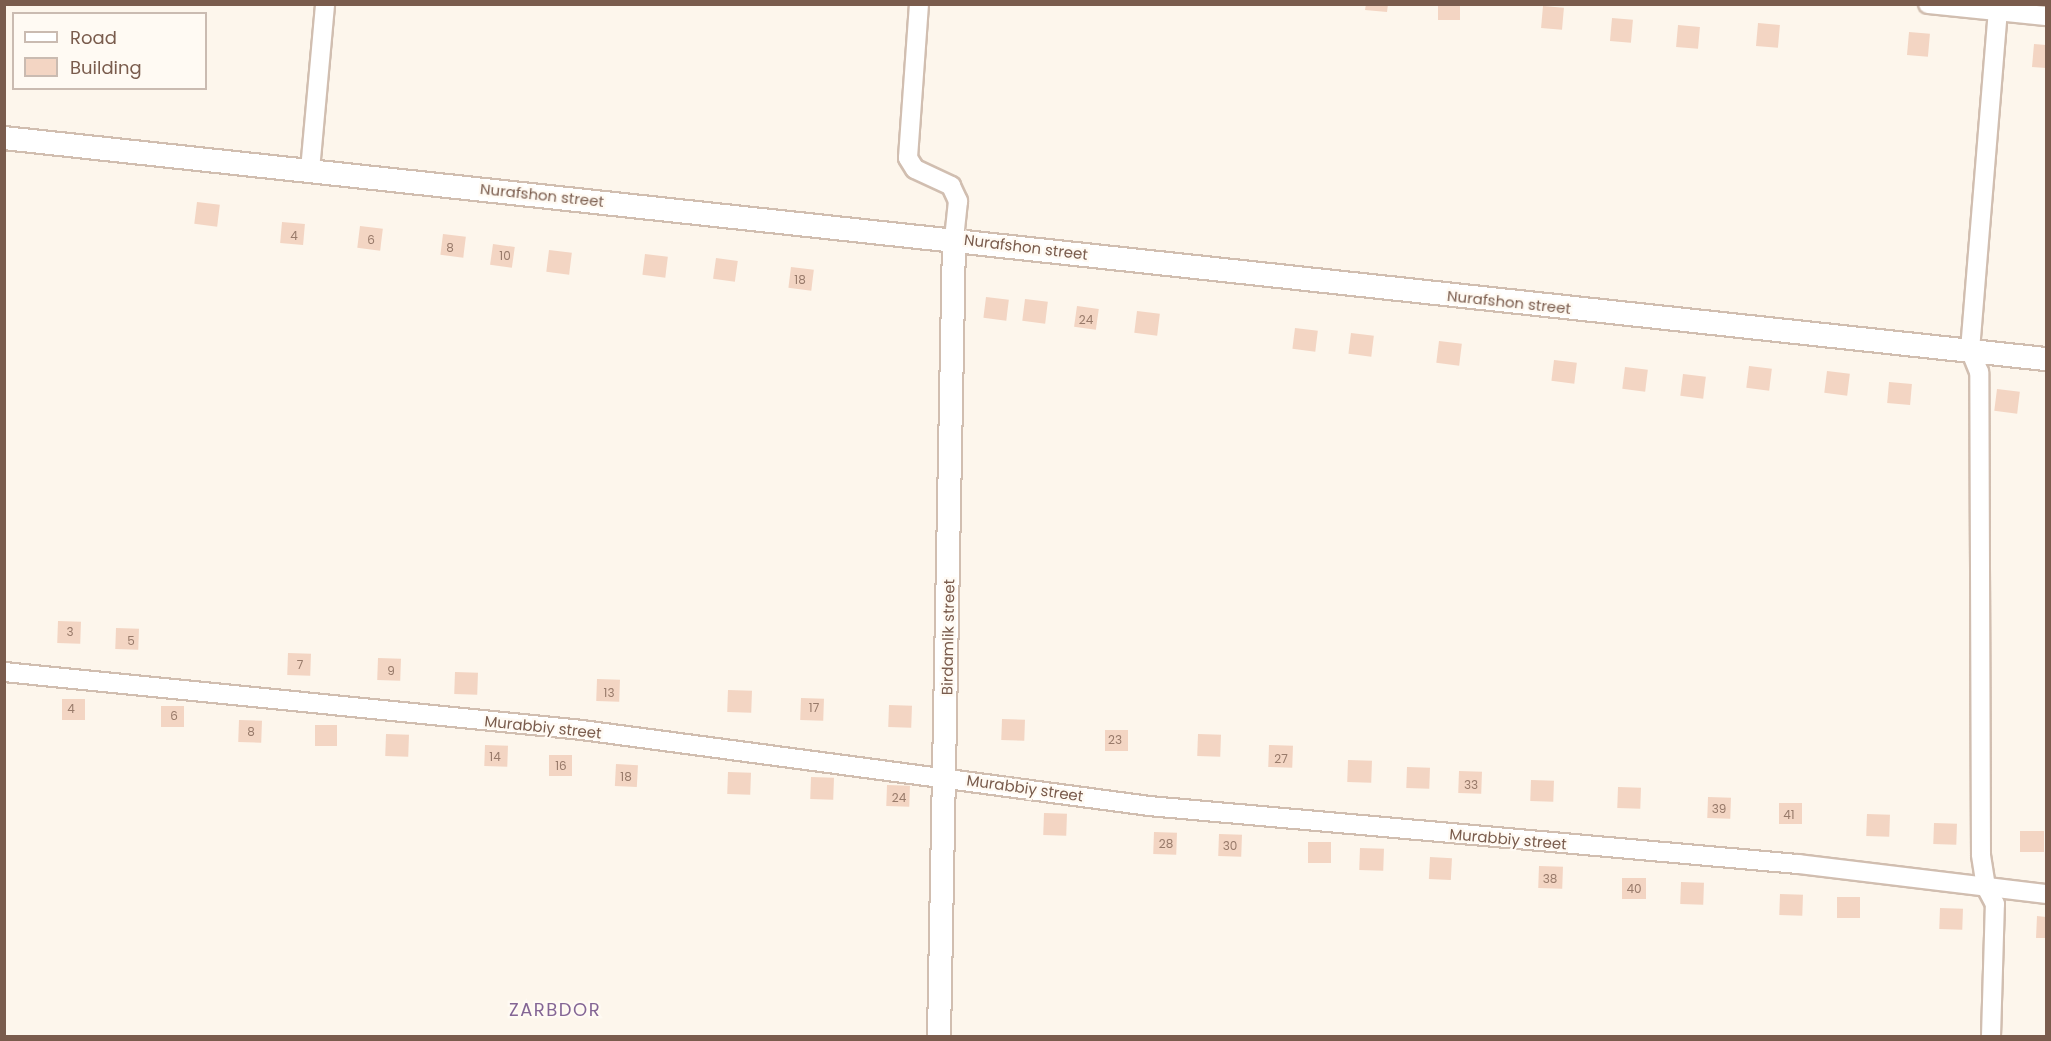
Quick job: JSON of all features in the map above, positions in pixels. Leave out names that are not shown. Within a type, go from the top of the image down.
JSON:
[{"type":"street","points":[[310,170],[325,4]]},
{"type":"street","points":[[920,4],[908,158],[915,169],[951,186],[958,201],[954,238]]},
{"type":"street","points":[[1928,4],[2046,16]]},
{"type":"street","points":[[1991,1036],[1995,904],[1986,887],[1981,842],[1979,372],[1970,350],[1998,11]]},
{"type":"street","name":"Nurafshon street","points":[[4,138],[954,238],[2046,358]]},
{"type":"street","name":"Birdamlik street","points":[[939,1036],[946,777],[954,238]]},
{"type":"street","name":"Murabbiy street","points":[[4,672],[582,730],[1149,806],[1798,864],[2046,894]]},
{"type":"building","points":[[1366,4],[1388,4],[1387,12],[1365,10]]},
{"type":"building","points":[[1438,5],[1460,5],[1460,20],[1438,20]]},
{"type":"building","points":[[1543,6],[1564,8],[1562,30],[1541,28]]},
{"type":"building","points":[[1612,18],[1633,20],[1631,43],[1610,41]]},
{"type":"building","points":[[1758,23],[1780,25],[1778,48],[1756,46]]},
{"type":"building","points":[[1678,25],[1700,27],[1698,49],[1676,47]]},
{"type":"building","points":[[1909,32],[1930,34],[1928,57],[1907,55]]},
{"type":"building","points":[[2034,44],[2046,45],[2046,68],[2032,67]]},
{"type":"building","points":[[197,202],[220,205],[217,227],[194,224]]},
{"type":"building","points":[[282,222],[305,224],[303,245],[280,243]]},
{"type":"building","points":[[360,226],[383,229],[380,251],[357,248]]},
{"type":"building","points":[[443,234],[466,237],[463,258],[440,255]]},
{"type":"building","points":[[493,244],[515,247],[512,268],[490,265]]},
{"type":"building","points":[[549,250],[572,253],[569,275],[546,272]]},
{"type":"building","points":[[645,254],[668,257],[665,278],[642,275]]},
{"type":"building","points":[[716,258],[738,261],[735,282],[713,279]]},
{"type":"building","points":[[791,267],[814,270],[811,291],[788,288]]},
{"type":"building","points":[[986,297],[1009,300],[1006,321],[983,318]]},
{"type":"building","points":[[1025,299],[1048,302],[1045,324],[1022,321]]},
{"type":"building","points":[[1077,306],[1099,309],[1096,330],[1074,327]]},
{"type":"building","points":[[1137,311],[1160,314],[1157,336],[1134,333]]},
{"type":"building","points":[[1295,328],[1318,331],[1315,352],[1292,349]]},
{"type":"building","points":[[1351,333],[1374,336],[1371,357],[1348,354]]},
{"type":"building","points":[[1439,341],[1462,344],[1459,366],[1436,363]]},
{"type":"building","points":[[1554,360],[1577,363],[1574,384],[1551,381]]},
{"type":"building","points":[[1749,366],[1772,369],[1769,391],[1746,388]]},
{"type":"building","points":[[1625,367],[1648,370],[1645,392],[1622,389]]},
{"type":"building","points":[[1827,371],[1850,374],[1847,396],[1824,393]]},
{"type":"building","points":[[1683,374],[1706,377],[1703,399],[1680,396]]},
{"type":"building","points":[[1889,382],[1912,384],[1910,405],[1887,403]]},
{"type":"building","points":[[1997,389],[2020,392],[2017,414],[1994,411]]},
{"type":"building","points":[[58,621],[81,622],[80,644],[57,643]]},
{"type":"building","points":[[116,628],[139,629],[138,650],[115,649]]},
{"type":"building","points":[[288,653],[311,654],[310,676],[287,675]]},
{"type":"building","points":[[378,658],[401,659],[400,681],[377,680]]},
{"type":"building","points":[[455,672],[478,673],[477,695],[454,694]]},
{"type":"building","points":[[597,679],[620,680],[619,702],[596,701]]},
{"type":"building","points":[[728,690],[752,691],[751,713],[727,712]]},
{"type":"building","points":[[801,698],[824,699],[823,721],[800,720]]},
{"type":"building","points":[[62,699],[85,699],[85,720],[62,720]]},
{"type":"building","points":[[889,705],[912,706],[911,728],[888,727]]},
{"type":"building","points":[[161,706],[184,706],[184,727],[161,727]]},
{"type":"building","points":[[1002,719],[1025,720],[1024,741],[1001,740]]},
{"type":"building","points":[[239,720],[262,721],[261,743],[238,742]]},
{"type":"building","points":[[315,725],[337,725],[337,746],[315,746]]},
{"type":"building","points":[[1105,730],[1128,730],[1128,751],[1105,751]]},
{"type":"building","points":[[386,734],[409,735],[408,757],[385,756]]},
{"type":"building","points":[[1198,734],[1221,735],[1220,757],[1197,756]]},
{"type":"building","points":[[485,745],[508,746],[507,767],[484,766]]},
{"type":"building","points":[[1269,745],[1293,746],[1292,768],[1268,767]]},
{"type":"building","points":[[549,755],[572,755],[572,776],[549,776]]},
{"type":"building","points":[[1348,760],[1372,761],[1371,783],[1347,782]]},
{"type":"building","points":[[616,764],[638,765],[637,787],[615,786]]},
{"type":"building","points":[[1407,767],[1430,768],[1429,789],[1406,788]]},
{"type":"building","points":[[1459,771],[1482,772],[1481,794],[1458,793]]},
{"type":"building","points":[[728,772],[751,773],[750,795],[727,794]]},
{"type":"building","points":[[811,777],[834,778],[833,800],[810,799]]},
{"type":"building","points":[[1531,780],[1554,781],[1553,802],[1530,801]]},
{"type":"building","points":[[887,785],[910,786],[909,807],[886,806]]},
{"type":"building","points":[[1618,787],[1641,788],[1640,809],[1617,808]]},
{"type":"building","points":[[1708,797],[1731,798],[1730,819],[1707,818]]},
{"type":"building","points":[[1779,803],[1802,803],[1802,824],[1779,824]]},
{"type":"building","points":[[1044,813],[1067,814],[1066,836],[1043,835]]},
{"type":"building","points":[[1867,814],[1890,815],[1889,837],[1866,836]]},
{"type":"building","points":[[1934,823],[1957,824],[1956,845],[1933,844]]},
{"type":"building","points":[[2020,831],[2044,831],[2044,852],[2020,852]]},
{"type":"building","points":[[1154,832],[1177,833],[1176,855],[1153,854]]},
{"type":"building","points":[[1219,834],[1242,835],[1241,857],[1218,856]]},
{"type":"building","points":[[1308,842],[1331,842],[1331,863],[1308,863]]},
{"type":"building","points":[[1360,848],[1384,849],[1383,871],[1359,870]]},
{"type":"building","points":[[1430,857],[1452,858],[1451,880],[1429,879]]},
{"type":"building","points":[[1539,866],[1563,867],[1562,889],[1538,888]]},
{"type":"building","points":[[1622,878],[1646,878],[1646,899],[1622,899]]},
{"type":"building","points":[[1681,882],[1704,883],[1703,905],[1680,904]]},
{"type":"building","points":[[1780,894],[1803,895],[1802,916],[1779,915]]},
{"type":"building","points":[[1837,897],[1860,897],[1860,918],[1837,918]]},
{"type":"building","points":[[1940,908],[1963,909],[1962,930],[1939,929]]},
{"type":"building","points":[[2037,916],[2046,917],[2046,938],[2036,938]]},
{"type":"district","name":"ZARBDOR","points":[[555,1010]]}]
